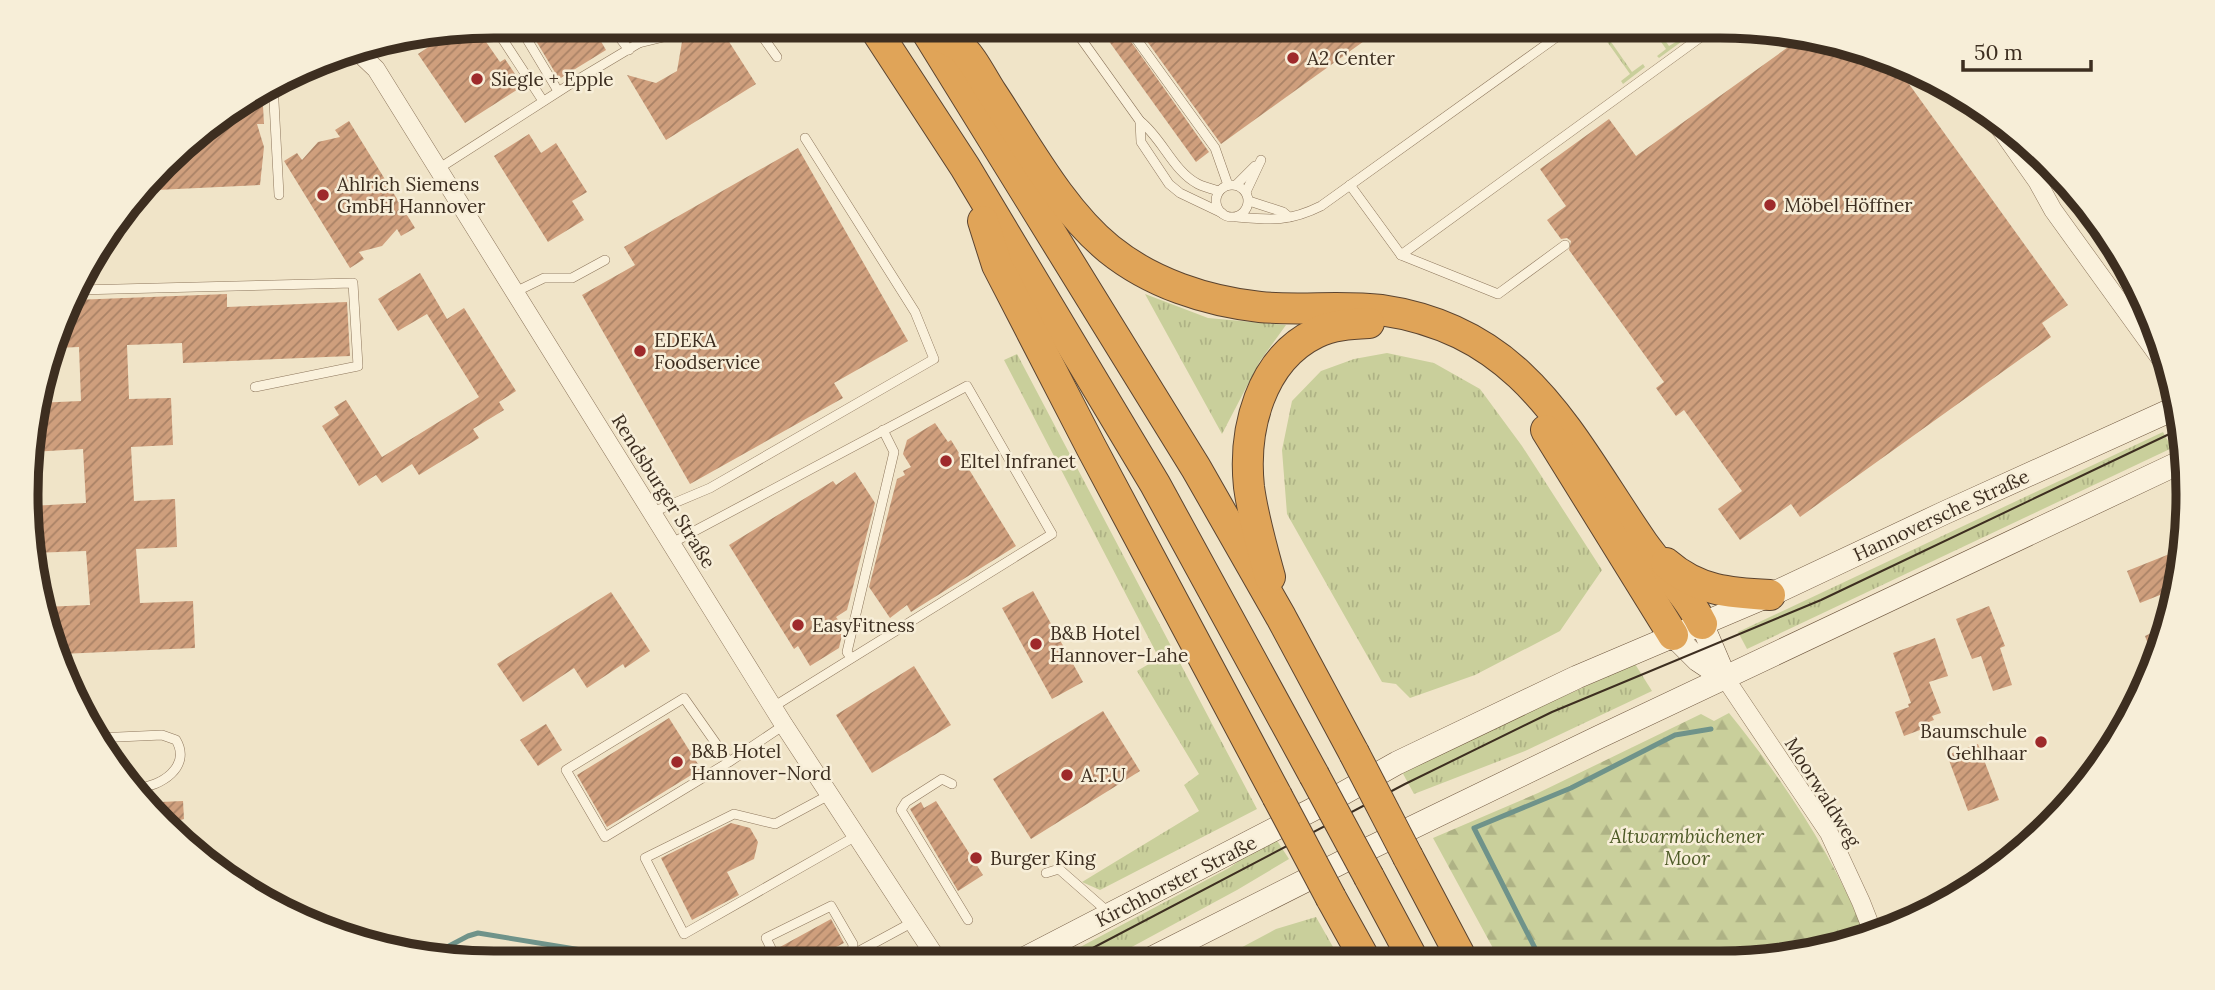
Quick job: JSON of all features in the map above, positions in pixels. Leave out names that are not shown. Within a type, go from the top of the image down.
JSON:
[{"type":"highway","points":[[881,38],[965,167],[1155,484],[1314,775],[1370,863],[1410,951]]},
{"type":"highway","points":[[930,38],[1189,457],[1281,617],[1458,951]]},
{"type":"highway","points":[[945,38],[961,46],[1075,217],[1110,249],[1154,278],[1208,298],[1261,307],[1379,310],[1436,324],[1470,338],[1499,356],[1547,403],[1592,464],[1644,544],[1693,607],[1702,624]]},
{"type":"highway","points":[[965,167],[998,265],[1091,447],[1360,951]]},
{"type":"highway","points":[[1281,617],[1249,487],[1248,446],[1255,411],[1268,378],[1291,349],[1317,333],[1345,324],[1378,323],[1433,335],[1465,348],[1492,365],[1516,386],[1536,412],[1572,475],[1673,635]]},
{"type":"highway","points":[[1644,544],[1675,571],[1716,590],[1770,595]]},
{"type":"main road","name":"Hannoversche Straße","points":[[1333,799],[1396,763],[1577,677],[1770,595],[2169,411]]},
{"type":"main road","points":[[1169,951],[1370,863],[1725,678],[2176,464]]},
{"type":"main road","points":[[1702,624],[1725,678]]},
{"type":"main road","points":[[1673,635],[1698,660],[1725,678]]},
{"type":"main road","name":"Kirchhorster Straße","points":[[1040,951],[1333,799]]},
{"type":"street","name":"Rendsburger Straße","points":[[363,58],[376,69],[784,725],[932,951]]},
{"type":"street","points":[[2010,143],[2037,181],[2053,210],[2151,346]]},
{"type":"street","name":"Moorwaldweg","points":[[1725,678],[1829,833],[1870,926]]},
{"type":"lane","points":[[502,38],[543,101]]},
{"type":"lane","points":[[526,38],[558,91]]},
{"type":"lane","points":[[620,38],[629,50]]},
{"type":"lane","points":[[635,38],[639,43]]},
{"type":"lane","points":[[438,169],[558,91],[639,43],[660,38]]},
{"type":"lane","points":[[764,38],[777,57]]},
{"type":"lane","points":[[1081,38],[1140,121],[1151,130],[1182,171],[1196,183],[1219,191],[1232,185],[1261,160],[1243,213],[1237,217]]},
{"type":"lane","points":[[1136,38],[1215,148],[1232,185],[1247,197],[1289,217]]},
{"type":"lane","points":[[1140,121],[1141,142],[1169,184],[1180,193],[1222,213],[1280,221],[1304,215],[1321,206],[1555,38]]},
{"type":"lane","points":[[1401,255],[1699,38]]},
{"type":"lane","points":[[274,96],[279,195]]},
{"type":"lane","points":[[653,512],[710,488],[934,359],[915,312],[805,138]]},
{"type":"lane","points":[[1350,185],[1401,255],[1498,294],[1565,245]]},
{"type":"lane","points":[[1219,191],[1216,205],[1222,213]]},
{"type":"lane","points":[[515,292],[544,278],[572,278],[605,260]]},
{"type":"lane","points":[[88,290],[353,283],[358,366],[255,387]]},
{"type":"lane","points":[[672,543],[967,386],[1052,534],[773,706]]},
{"type":"lane","points":[[851,659],[847,652],[894,452],[883,430]]},
{"type":"lane","points":[[729,762],[684,698],[566,770],[605,837],[729,762],[784,725]]},
{"type":"lane","points":[[108,738],[162,736],[176,740],[181,752],[175,769],[170,776],[155,785],[144,787]]},
{"type":"lane","points":[[952,784],[942,779],[906,802],[901,810],[968,920]]},
{"type":"lane","points":[[829,795],[775,824],[734,814],[645,858],[684,934],[856,836]]},
{"type":"lane","points":[[1046,873],[1059,869],[1110,915]]},
{"type":"lane","points":[[772,951],[766,938],[831,905],[853,944],[853,951]]},
{"type":"lane","points":[[867,951],[913,922]]},
{"type":"green space","points":[[1604,38],[1608,38],[1632,72],[1643,64],[1645,67],[1623,84],[1621,81],[1630,74]]},
{"type":"green space","points":[[1658,38],[1663,38],[1669,46],[1679,40],[1681,42],[1659,58],[1657,56],[1666,49]]},
{"type":"green space","points":[[2057,187],[2100,241],[2119,274]]},
{"type":"green space","points":[[1145,294],[1208,318],[1286,325],[1260,361],[1222,434]]},
{"type":"green space","points":[[1387,353],[1434,363],[1480,389],[1522,446],[1602,570],[1560,631],[1475,675],[1410,698],[1396,684],[1382,682],[1287,514],[1282,450],[1292,401],[1321,371],[1354,359]]},
{"type":"green space","points":[[1017,354],[1257,809],[1100,890],[1082,882],[1199,811],[1184,785],[1199,774],[1137,671],[1159,658],[1004,360]]},
{"type":"green space","points":[[2163,432],[2172,448],[1747,649],[1738,632]]},
{"type":"green space","points":[[1635,664],[1652,691],[1525,751],[1414,794],[1401,770]]},
{"type":"green space","name":"Altwarmbüchener Moor","points":[[1729,713],[1769,765],[1823,848],[1862,928],[1809,943],[1750,951],[1495,951],[1433,838],[1538,793],[1701,714],[1714,721]]},
{"type":"green space","points":[[1274,836],[1289,859],[1124,951],[1073,951],[1229,868]]},
{"type":"green space","points":[[1316,917],[1335,951],[1235,951],[1276,929]]},
{"type":"building","name":"Siegle + Epple","points":[[484,38],[500,62],[505,59],[523,86],[465,123],[418,54],[436,42]]},
{"type":"building","points":[[534,38],[599,38],[606,50],[559,79]]},
{"type":"building","points":[[683,38],[727,38],[756,84],[666,140],[627,75],[656,83],[677,71]]},
{"type":"building","points":[[1107,38],[1128,38],[1209,152],[1196,162]]},
{"type":"building","points":[[1145,38],[1368,38],[1221,144]]},
{"type":"building","points":[[1792,44],[1867,63],[1904,77],[2068,305],[2042,323],[2051,337],[1800,517],[1791,504],[1740,540],[1718,509],[1742,491],[1684,410],[1676,416],[1656,388],[1664,382],[1569,250],[1571,241],[1567,238],[1561,239],[1547,220],[1566,206],[1540,169],[1609,119],[1636,156]]},
{"type":"building","points":[[256,106],[263,106],[264,124],[257,124],[264,147],[260,185],[156,190],[194,152]]},
{"type":"building","name":"Ahlrich Siemens GmbH Hannover","points":[[349,121],[415,228],[401,236],[397,229],[382,246],[359,252],[364,259],[350,268],[284,161],[297,153],[302,160],[318,142],[340,137],[335,130]]},
{"type":"building","points":[[529,134],[541,153],[556,143],[587,192],[572,201],[584,220],[548,242],[494,156]]},
{"type":"building","points":[[798,148],[908,341],[834,383],[843,398],[690,484],[582,295],[635,265],[624,247]]},
{"type":"building","points":[[420,273],[447,319],[464,308],[516,391],[499,402],[504,410],[473,429],[479,438],[419,475],[412,464],[382,483],[376,475],[359,486],[322,426],[339,415],[334,407],[346,400],[382,457],[479,397],[427,314],[398,331],[378,299]]},
{"type":"building","points":[[227,294],[227,307],[347,302],[350,356],[183,363],[182,343],[127,345],[129,399],[171,398],[173,445],[131,447],[134,501],[175,499],[177,547],[136,549],[140,603],[193,601],[195,648],[67,654],[63,642],[52,607],[90,605],[86,551],[42,553],[38,506],[86,503],[83,449],[40,451],[48,402],[81,401],[79,347],[63,348],[83,300]]},
{"type":"building","points":[[935,423],[948,442],[951,440],[1016,546],[911,612],[907,605],[890,618],[869,587],[897,479],[905,475],[903,471],[911,467],[903,454],[907,440]]},
{"type":"building","points":[[855,472],[875,503],[847,610],[836,617],[839,621],[835,623],[842,635],[839,648],[810,666],[798,646],[794,649],[729,545],[833,481],[836,485]]},
{"type":"building","points":[[2173,552],[2166,593],[2140,603],[2127,571]]},
{"type":"building","points":[[1033,591],[1083,682],[1052,699],[1002,608]]},
{"type":"building","points":[[611,592],[650,651],[625,668],[623,664],[587,688],[574,668],[523,702],[497,664]]},
{"type":"building","points":[[1989,606],[2005,646],[2000,648],[2012,685],[1993,691],[1981,656],[1972,659],[1956,619]]},
{"type":"building","points":[[2155,631],[2150,648],[2145,636]]},
{"type":"building","points":[[1935,638],[1948,676],[1929,682],[1941,713],[1932,716],[1934,720],[1926,723],[1928,727],[1904,736],[1895,712],[1909,707],[1908,704],[1911,703],[1893,653]]},
{"type":"building","points":[[914,666],[951,725],[872,773],[836,715]]},
{"type":"building","name":"A.T.U","points":[[1103,711],[1140,771],[1031,839],[993,779]]},
{"type":"building","points":[[669,718],[701,769],[607,827],[577,775]]},
{"type":"building","points":[[546,724],[562,750],[538,766],[520,740]]},
{"type":"building","points":[[1978,744],[1999,800],[1968,811],[1947,755]]},
{"type":"building","points":[[183,801],[184,819],[176,821],[160,802]]},
{"type":"building","points":[[936,801],[983,875],[958,891],[910,809],[921,802],[924,808]]},
{"type":"building","points":[[731,823],[750,828],[758,842],[754,859],[727,872],[739,895],[692,920],[661,858]]},
{"type":"building","points":[[831,919],[844,943],[834,948],[836,951],[782,951],[780,947]]},
{"type":"waterway","points":[[1536,951],[1474,828],[1571,788],[1675,735],[1711,729]]},
{"type":"waterway","points":[[444,949],[478,933],[588,951]]},
{"type":"tram line","points":[[1087,951],[1405,784],[1552,712],[1821,600],[2173,432]]},
{"type":"place","name":"A2 Center","points":[[1293,58]]},
{"type":"place","name":"Siegle + Epple","points":[[477,79]]},
{"type":"place","name":"Ahlrich Siemens GmbH Hannover","points":[[323,195]]},
{"type":"place","name":"Möbel Höffner","points":[[1770,205]]},
{"type":"place","name":"EDEKA Foodservice","points":[[640,351]]},
{"type":"place","name":"Eltel Infranet","points":[[946,461]]},
{"type":"place","name":"EasyFitness","points":[[798,625]]},
{"type":"place","name":"B&B Hotel Hannover-Lahe","points":[[1036,644]]},
{"type":"place","name":"Baumschule Gehlhaar","points":[[2041,742]]},
{"type":"place","name":"B&B Hotel Hannover-Nord","points":[[677,762]]},
{"type":"place","name":"A.T.U","points":[[1067,775]]},
{"type":"place","name":"Burger King","points":[[976,858]]}]
